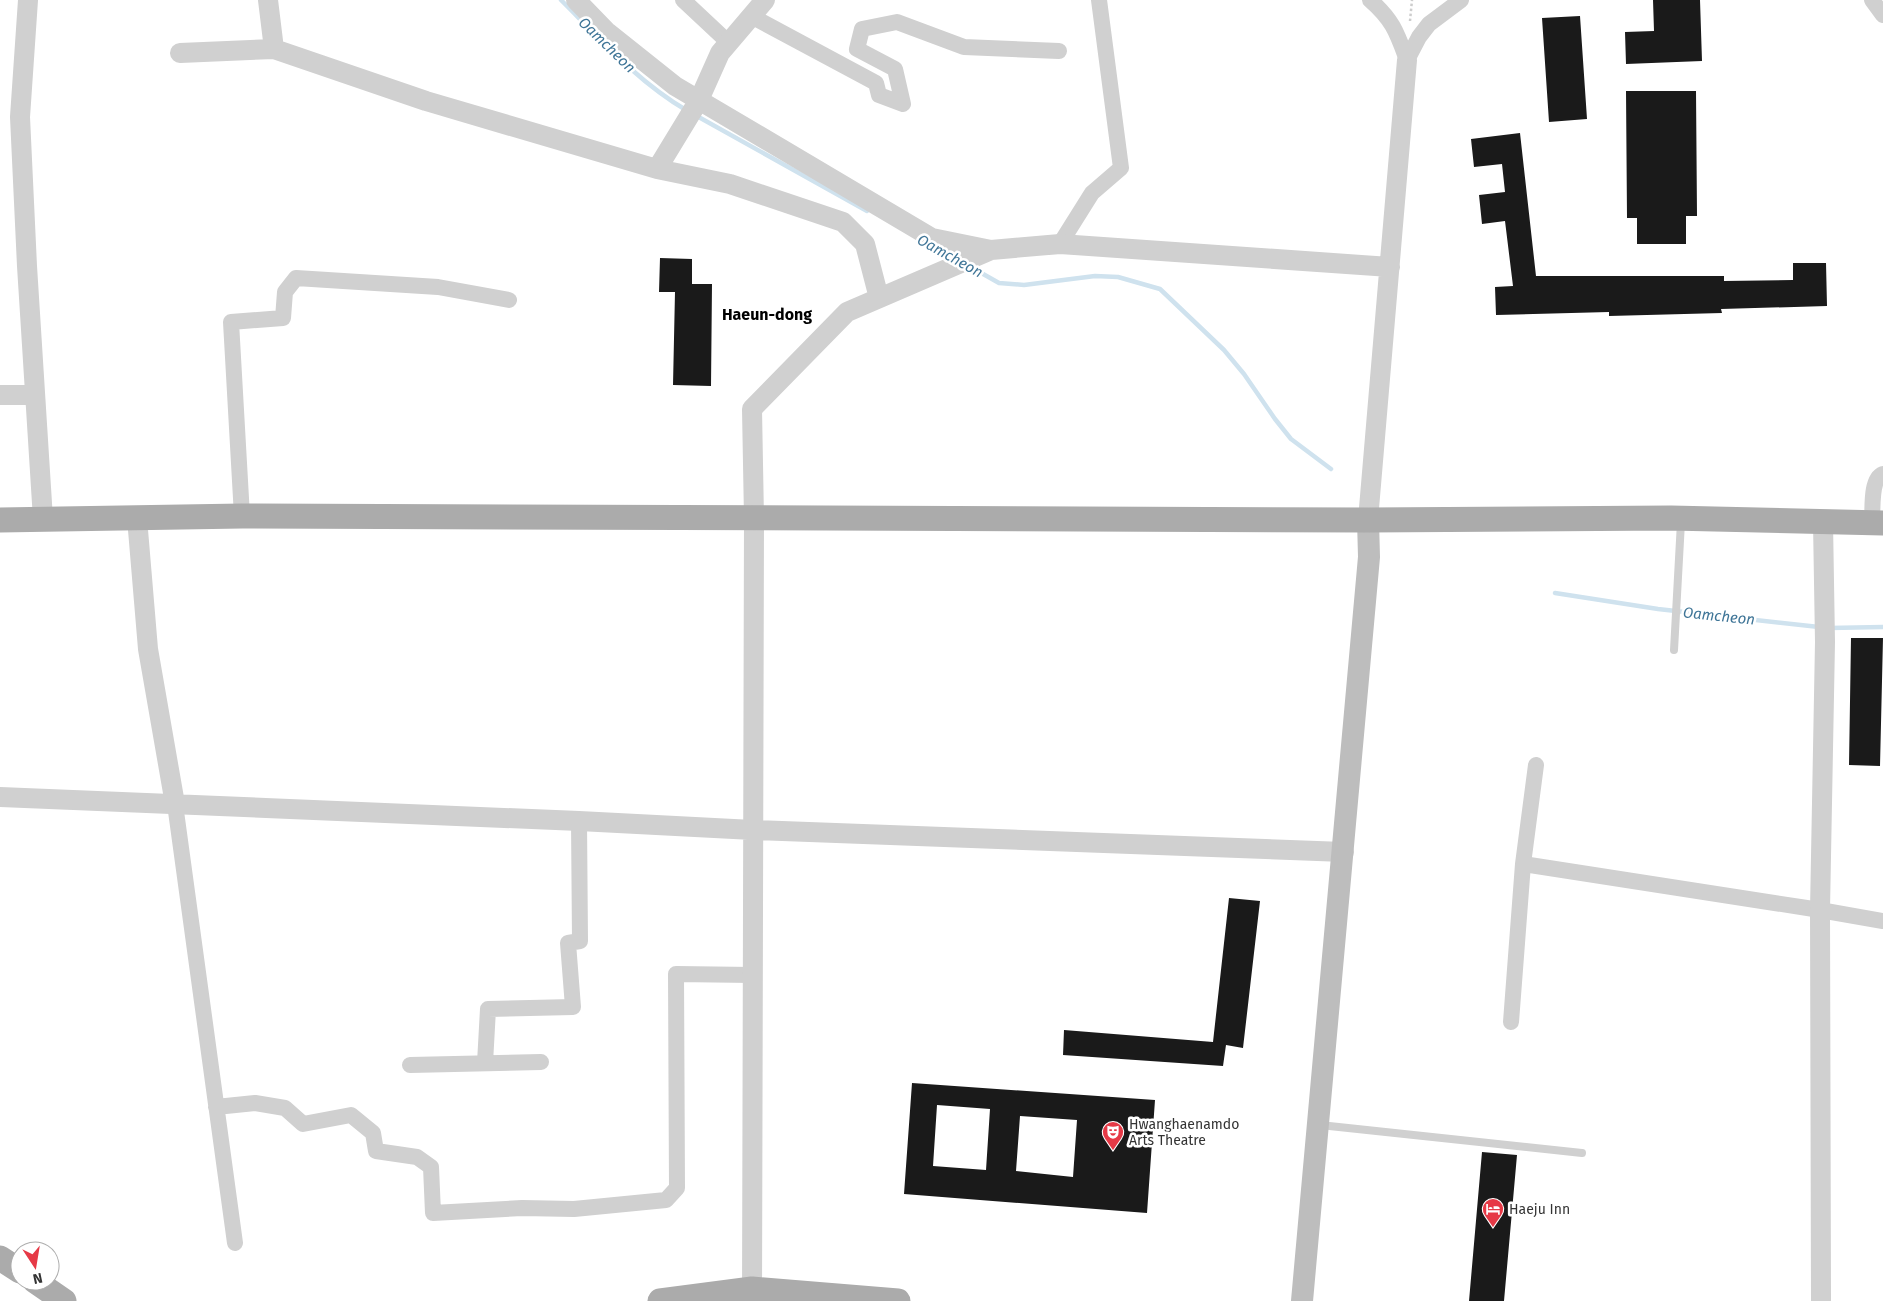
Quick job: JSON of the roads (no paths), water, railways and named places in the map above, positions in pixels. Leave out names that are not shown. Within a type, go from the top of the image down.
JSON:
[{"type":"main road","points":[[0,520],[242,516],[1368,520],[1681,518],[1878,523]]},
{"type":"main road","points":[[1302,1301],[1344,852],[1369,557],[1368,520]]},
{"type":"main road","points":[[50,1291],[64,1301]]},
{"type":"main road","points":[[660,1301],[752,1295],[898,1301]]},
{"type":"street","points":[[28,0],[20,117],[43,519]]},
{"type":"street","points":[[268,0],[274,49]]},
{"type":"street","points":[[576,0],[606,31],[674,86],[697,102],[932,238],[983,254]]},
{"type":"street","points":[[683,0],[729,42]]},
{"type":"street","points":[[657,169],[697,102],[720,53],[765,0]]},
{"type":"street","points":[[1060,244],[1092,193],[1121,168],[1099,0]]},
{"type":"street","points":[[1370,0],[1385,13],[1395,30],[1407,60]]},
{"type":"street","points":[[1368,520],[1407,60],[1419,37],[1429,24],[1461,0]]},
{"type":"street","points":[[1872,0],[1883,14]]},
{"type":"street","points":[[751,16],[876,83],[879,95],[902,104],[895,69],[857,49],[862,29],[896,22],[964,47],[1059,52]]},
{"type":"street","points":[[180,53],[274,49],[426,100],[657,169],[730,184],[843,222],[865,244],[879,298]]},
{"type":"street","points":[[752,1295],[754,518],[752,408],[847,312],[983,254],[1060,244],[1390,267]]},
{"type":"street","points":[[242,516],[231,322],[284,318],[285,292],[296,278],[438,287],[509,300]]},
{"type":"street","points":[[0,395],[35,395]]},
{"type":"street","points":[[1878,523],[1874,483],[1879,475],[1883,474]]},
{"type":"street","points":[[137,518],[148,649],[175,804],[235,1242]]},
{"type":"street","points":[[1821,1301],[1820,910],[1825,642],[1823,522]]},
{"type":"street","points":[[1511,1022],[1523,864],[1536,764]]},
{"type":"street","points":[[0,797],[753,830],[1344,852]]},
{"type":"street","points":[[485,1063],[488,1009],[572,1007],[568,943],[580,941],[579,821]]},
{"type":"street","points":[[1523,864],[1883,921]]},
{"type":"street","points":[[216,1108],[255,1102],[285,1108],[303,1124],[351,1114],[373,1134],[376,1151],[417,1157],[431,1167],[433,1213],[522,1208],[574,1209],[666,1200],[677,1188],[676,974],[753,975]]},
{"type":"street","points":[[410,1065],[541,1062]]},
{"type":"lane","points":[[1674,650],[1681,518]]},
{"type":"lane","points":[[1318,1124],[1582,1152]]},
{"type":"waterway","name":"Oamcheon","points":[[561,0],[605,45],[636,73],[668,99],[686,110]]},
{"type":"waterway","name":"Oamcheon","points":[[695,115],[867,211]]},
{"type":"waterway","name":"Oamcheon","points":[[933,247],[955,259]]},
{"type":"waterway","name":"Oamcheon","points":[[969,266],[999,283],[1024,285],[1095,276],[1118,277],[1160,289],[1224,350],[1244,374],[1291,439],[1331,469]]},
{"type":"waterway","name":"Oamcheon","points":[[1555,593],[1658,609],[1819,627]]},
{"type":"waterway","name":"Oamcheon","points":[[1829,628],[1883,627]]},
{"type":"place","name":"Hwanghaenamdo Arts Theatre","points":[[1113,1151]]},
{"type":"place","name":"Haeju Inn","points":[[1493,1228]]},
{"type":"district","name":"Haeun-dong","points":[[767,314]]}]
